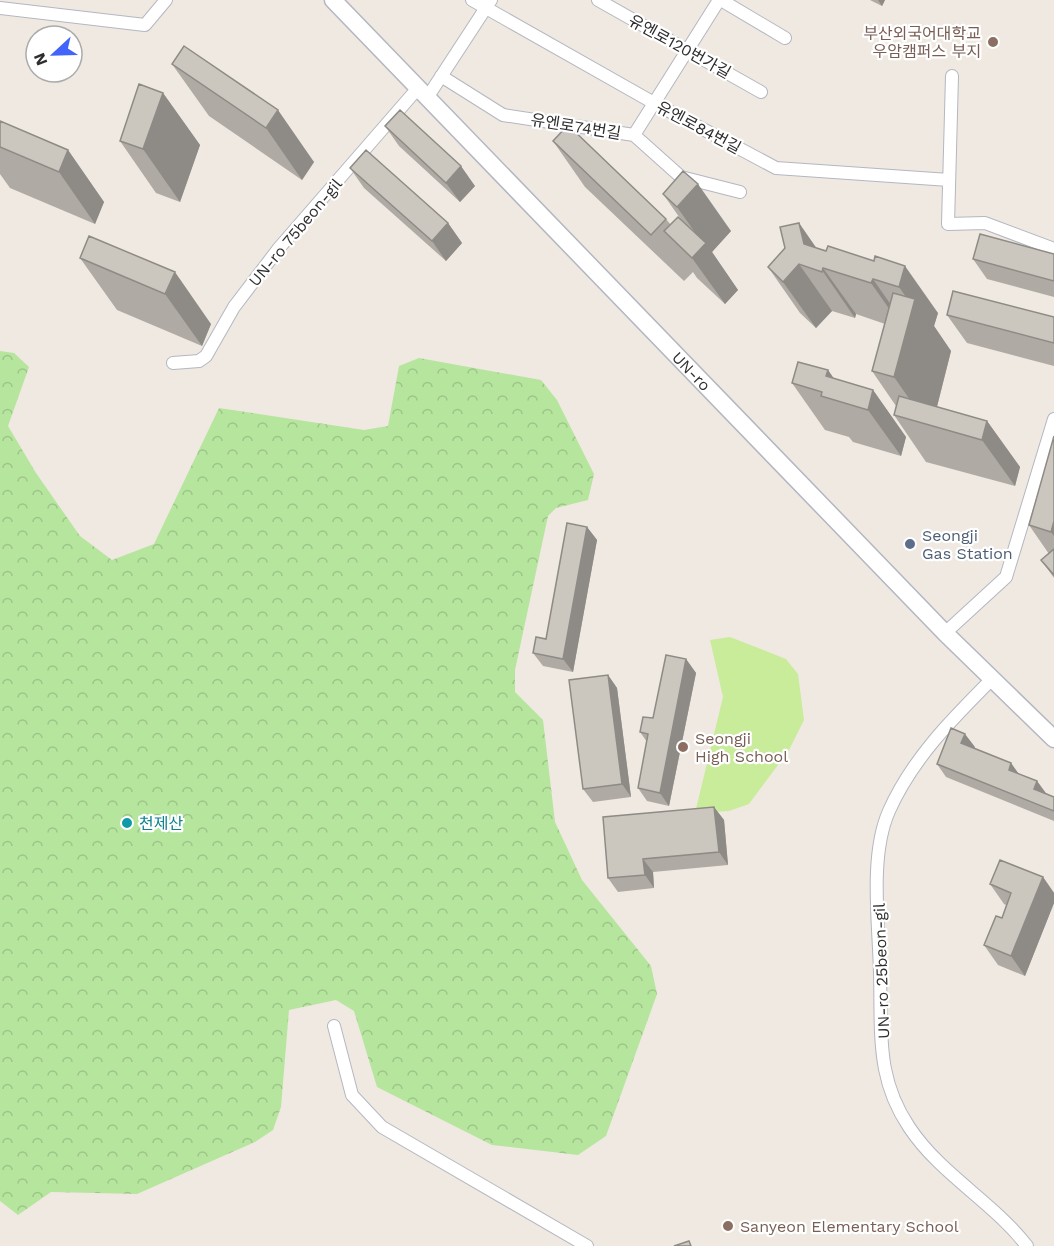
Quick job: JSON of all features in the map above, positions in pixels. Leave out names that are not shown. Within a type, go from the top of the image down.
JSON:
[{"type":"main road","name":"UN-ro","points":[[333,0],[945,633],[1054,739]]},
{"type":"street","points":[[0,8],[145,24],[166,0]]},
{"type":"street","name":"유엔로84번길","points":[[472,0],[488,4],[654,103],[776,168],[950,180]]},
{"type":"street","name":"유엔로120번가길","points":[[598,0],[761,92]]},
{"type":"street","points":[[633,135],[720,0],[785,38]]},
{"type":"street","points":[[423,93],[441,76],[488,4]]},
{"type":"street","points":[[952,75],[948,224],[985,223],[1054,249]]},
{"type":"street","name":"유엔로74번길","points":[[441,76],[503,115],[633,135],[681,177],[740,192]]},
{"type":"street","name":"UN-ro 75beon-gil","points":[[173,363],[199,361],[206,356],[234,307],[279,248],[423,93]]},
{"type":"street","points":[[945,633],[1006,577],[1054,419]]},
{"type":"street","name":"UN-ro 25beon-gil","points":[[992,679],[941,730],[903,783],[888,811],[880,835],[878,867],[882,1030],[885,1067],[892,1098],[909,1128],[935,1157],[1016,1231],[1028,1246]]},
{"type":"street","points":[[334,1026],[351,1095],[382,1127],[587,1246]]},
{"type":"green space","points":[[0,351],[14,353],[29,367],[8,426],[36,473],[80,536],[112,560],[154,544],[219,408],[364,430],[388,426],[399,366],[419,358],[541,380],[557,400],[594,474],[588,500],[556,508],[548,516],[515,670],[515,692],[543,720],[555,822],[582,880],[651,966],[657,994],[606,1136],[578,1155],[492,1145],[377,1087],[354,1011],[336,1000],[289,1010],[281,1107],[273,1130],[255,1142],[137,1194],[51,1192],[18,1215],[0,1201]]},
{"type":"green space","points":[[730,637],[786,659],[798,674],[804,720],[789,750],[749,804],[729,811],[695,813],[723,697],[710,640]]},
{"type":"building","points":[[184,46],[278,110],[266,128],[172,64]]},
{"type":"building","points":[[139,84],[163,93],[143,149],[120,141]]},
{"type":"building","points":[[400,110],[461,166],[446,183],[385,126]]},
{"type":"building","points":[[0,121],[68,150],[59,172],[0,147]]},
{"type":"building","points":[[568,125],[666,219],[651,235],[553,141]]},
{"type":"building","points":[[366,150],[448,223],[432,241],[350,168]]},
{"type":"building","points":[[683,171],[698,184],[677,207],[663,194]]},
{"type":"building","points":[[678,217],[706,243],[692,258],[664,231]]},
{"type":"building","points":[[799,223],[804,244],[826,251],[828,246],[874,261],[875,256],[905,266],[899,287],[873,279],[871,283],[823,268],[822,272],[799,264],[783,282],[768,267],[785,248],[780,227]]},
{"type":"building","points":[[980,234],[1054,254],[1054,281],[973,259]]},
{"type":"building","points":[[89,236],[175,272],[165,294],[80,258]]},
{"type":"building","points":[[953,291],[1054,317],[1054,343],[947,315]]},
{"type":"building","points":[[893,293],[915,299],[894,377],[872,371]]},
{"type":"building","points":[[798,362],[828,370],[826,376],[873,390],[868,410],[821,396],[822,392],[792,383]]},
{"type":"building","points":[[899,396],[987,421],[982,440],[894,415]]},
{"type":"building","points":[[1054,436],[1054,521],[1051,532],[1029,525]]},
{"type":"building","points":[[567,523],[587,527],[563,659],[533,653],[536,637],[546,639]]},
{"type":"building","points":[[1054,549],[1054,575],[1041,560]]},
{"type":"building","points":[[666,655],[686,659],[660,793],[638,788],[648,734],[640,732],[643,717],[653,718]]},
{"type":"building","points":[[608,675],[622,784],[583,789],[569,680]]},
{"type":"building","points":[[951,728],[965,734],[961,743],[1011,763],[1009,770],[1037,781],[1034,789],[1054,797],[1054,811],[937,764]]},
{"type":"building","points":[[714,807],[719,852],[643,859],[645,875],[608,878],[603,817]]},
{"type":"building","points":[[1000,860],[1043,877],[1011,956],[984,945],[996,916],[1002,918],[1011,893],[990,884]]},
{"type":"building","points":[[689,1241],[691,1246],[674,1246]]},
{"type":"place","name":"부산외국어대학교 우암캠퍼스 부지","points":[[993,42]]},
{"type":"place","name":"Seongji Gas Station","points":[[910,544]]},
{"type":"place","name":"Seongji High School","points":[[683,747]]},
{"type":"place","name":"천제산","points":[[127,823]]},
{"type":"place","name":"Sanyeon Elementary School","points":[[728,1226]]}]
